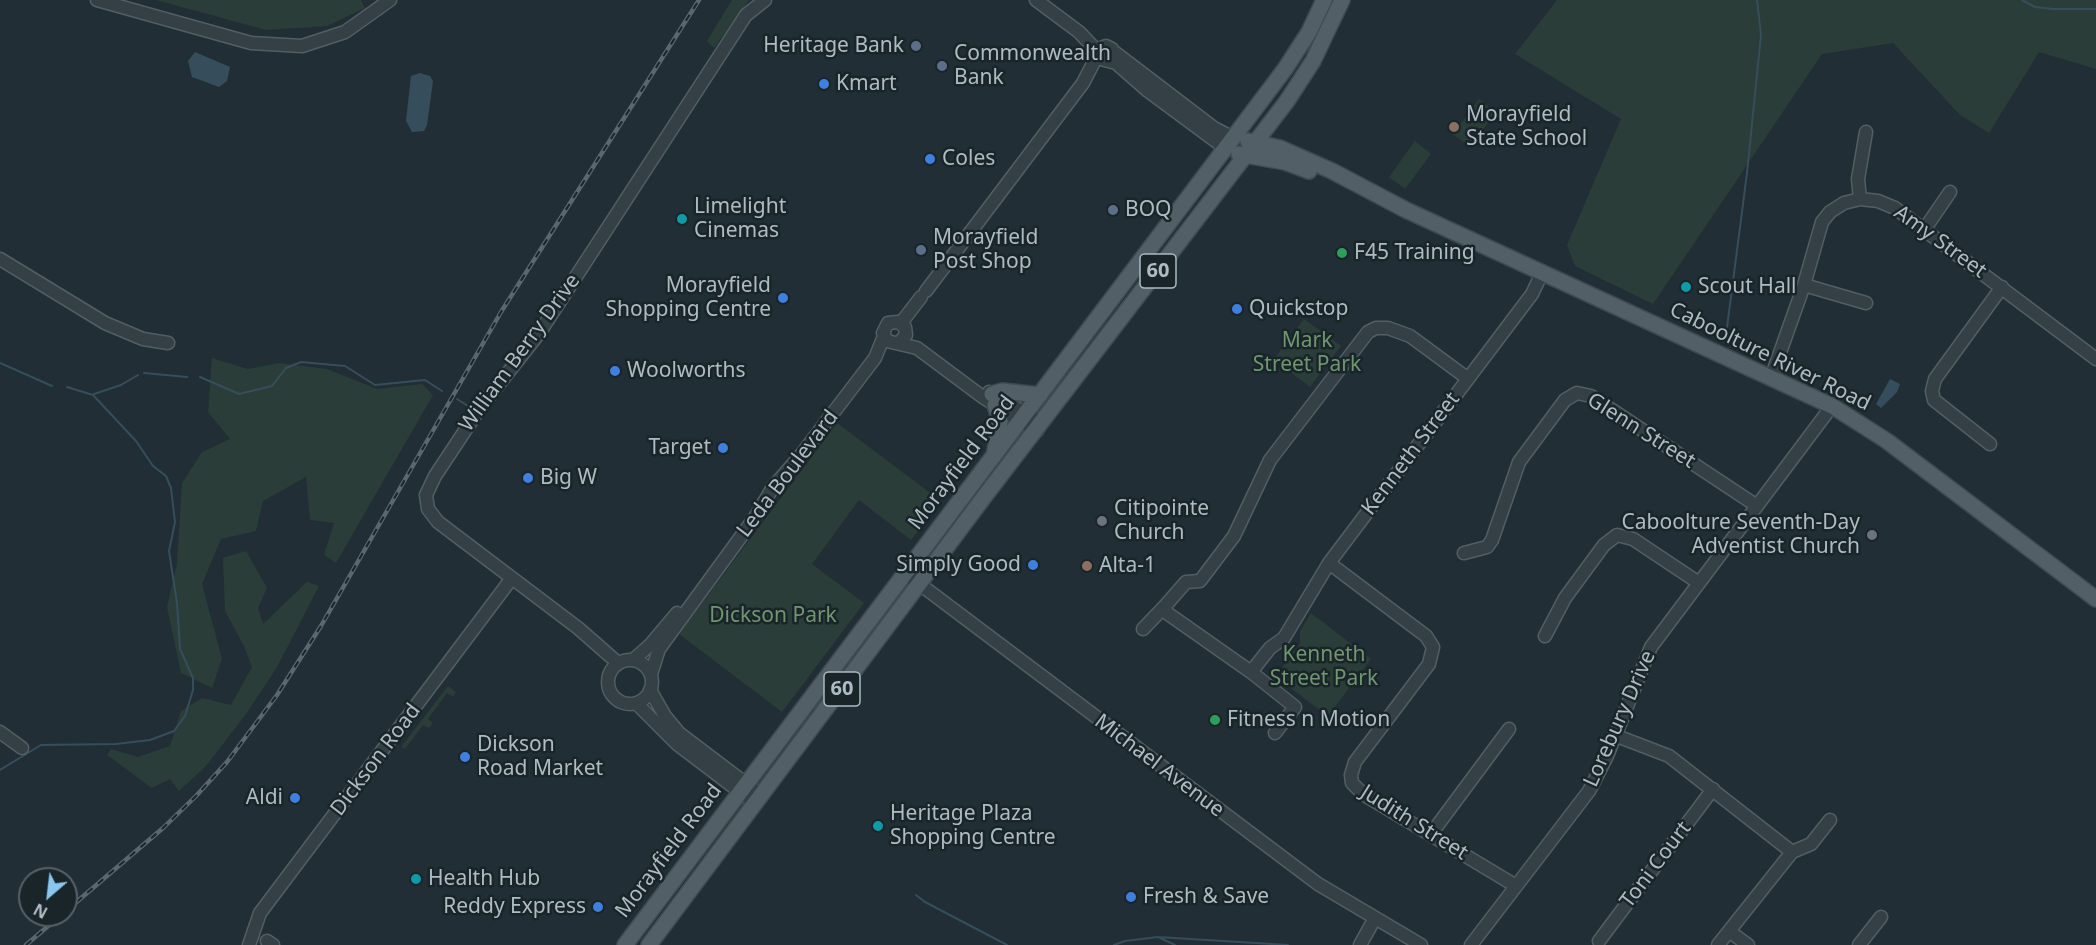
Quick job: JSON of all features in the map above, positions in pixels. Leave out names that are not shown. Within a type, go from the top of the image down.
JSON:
[{"type":"main road","name":"Morayfield Road","points":[[625,945],[1293,57],[1324,0]]},
{"type":"main road","name":"Morayfield Road","points":[[649,945],[919,584],[1255,143],[1313,61],[1342,0]]},
{"type":"main road","name":"Caboolture River Road","points":[[1229,143],[1255,143],[1292,153],[1372,190],[1394,204],[1832,406],[1887,441],[2096,600]]},
{"type":"main road","name":"Caboolture River Road","points":[[1229,143],[1245,156],[1295,165],[1369,197],[1394,204]]},
{"type":"main road","points":[[994,456],[1000,421],[993,399],[1002,391],[1040,394]]},
{"type":"street","points":[[97,0],[251,43],[302,46],[345,32],[390,0]]},
{"type":"street","name":"William Berry Drive","points":[[618,663],[578,628],[434,518],[426,505],[429,486],[480,408],[535,339],[746,15],[765,0]]},
{"type":"street","points":[[1036,0],[1105,54],[1229,143]]},
{"type":"street","name":"Leda Boulevard","points":[[651,674],[658,649],[756,516],[773,487],[801,455],[875,358],[897,335],[923,294],[1105,54]]},
{"type":"street","points":[[1771,378],[1804,285],[1822,222],[1830,212],[1844,203],[1860,199],[1858,179],[1866,132]]},
{"type":"street","points":[[1924,230],[1950,192]]},
{"type":"street","name":"Amy Street","points":[[1860,199],[1887,204],[2002,287],[2096,359]]},
{"type":"street","points":[[0,259],[105,323],[143,339],[168,343]]},
{"type":"street","name":"Kenneth Street","points":[[1251,672],[1270,648],[1284,638],[1329,563],[1532,294],[1542,273]]},
{"type":"street","points":[[1804,285],[1866,303]]},
{"type":"street","points":[[1990,444],[1934,400],[1932,391],[1935,379],[2002,287]]},
{"type":"street","points":[[1143,629],[1186,582],[1200,581],[1244,520],[1270,460],[1368,332],[1376,328],[1388,328],[1410,336],[1467,378]]},
{"type":"street","points":[[897,335],[1039,427]]},
{"type":"street","name":"Glenn Street","points":[[1464,553],[1487,547],[1492,540],[1518,462],[1565,400],[1577,393],[1591,396],[1757,506]]},
{"type":"street","name":"Lorebury Drive","points":[[1471,945],[1589,791],[1607,756],[1651,647],[1832,406]]},
{"type":"street","points":[[1545,636],[1566,598],[1610,538],[1617,536],[1633,540],[1699,583]]},
{"type":"street","name":"Judith Street","points":[[1329,563],[1426,636],[1433,647],[1429,664],[1355,762],[1350,775],[1352,783],[1363,794],[1516,886]]},
{"type":"street","name":"Michael Avenue","points":[[905,573],[1318,884],[1421,945]]},
{"type":"street","name":"Dickson Road","points":[[249,945],[260,913],[512,579]]},
{"type":"street","name":"Leda Boulevard","points":[[633,660],[701,590]]},
{"type":"street","points":[[1165,606],[1167,613],[1251,672],[1295,707],[1275,733]]},
{"type":"street","points":[[743,788],[679,733],[665,716],[650,690],[651,674],[644,664],[633,660],[618,663],[608,680],[611,693],[622,702],[636,703],[677,744],[759,800]]},
{"type":"street","points":[[636,703],[650,690]]},
{"type":"street","points":[[1431,834],[1509,729]]},
{"type":"street","points":[[0,732],[22,748]]},
{"type":"street","points":[[1614,735],[1669,756],[1792,852]]},
{"type":"street","name":"Toni Court","points":[[1599,941],[1713,789]]},
{"type":"street","points":[[1719,945],[1792,852],[1811,844],[1830,820]]},
{"type":"street","points":[[1859,945],[1881,917]]},
{"type":"street","points":[[1360,945],[1375,918]]},
{"type":"street","points":[[1729,931],[1748,945]]},
{"type":"green space","points":[[156,0],[361,0],[365,8],[327,26],[266,30]]},
{"type":"green space","points":[[732,0],[749,0],[714,48],[707,41]]},
{"type":"green space","points":[[1557,0],[2096,0],[2096,69],[2039,52],[1989,133],[1960,115],[1893,43],[1822,54],[1653,304],[1575,266],[1567,245],[1621,119],[1515,54]]},
{"type":"green space","points":[[1479,99],[1496,112],[1470,147],[1453,134]]},
{"type":"green space","points":[[1415,141],[1431,154],[1405,189],[1389,177]]},
{"type":"green space","name":"Mark Street Park","points":[[1304,319],[1341,346],[1310,387],[1274,359]]},
{"type":"green space","points":[[212,358],[248,369],[279,363],[327,369],[377,389],[422,384],[433,395],[336,563],[324,555],[334,523],[310,520],[306,477],[263,501],[256,531],[221,539],[202,584],[222,659],[212,688],[181,673],[167,607],[177,564],[182,483],[202,452],[230,439],[208,412]]},
{"type":"green space","name":"Dickson Park","points":[[837,423],[941,501],[911,540],[859,500],[812,564],[864,603],[782,712],[679,634]]},
{"type":"green space","points":[[246,551],[267,588],[258,608],[263,624],[307,582],[319,586],[276,669],[246,714],[206,766],[179,791],[170,779],[152,788],[107,755],[111,749],[138,757],[170,746],[181,711],[202,698],[231,705],[252,667],[244,646],[225,611],[223,558]]},
{"type":"green space","name":"Kenneth Street Park","points":[[1311,613],[1371,659],[1328,716],[1277,678],[1290,654],[1300,644],[1300,631]]},
{"type":"green space","points":[[448,686],[456,692],[453,697],[447,693],[428,719],[433,723],[429,728],[423,725],[405,749],[401,747]]},
{"type":"water","points":[[195,52],[230,67],[227,81],[219,87],[192,77],[188,61]]},
{"type":"water","points":[[420,73],[430,76],[433,81],[427,125],[424,131],[412,132],[406,121],[411,76]]},
{"type":"water","points":[[1890,379],[1900,384],[1897,392],[1881,408],[1876,404]]},
{"type":"waterway","points":[[1725,343],[1747,173],[1761,35],[1757,0]]},
{"type":"waterway","points":[[2022,0],[2035,7],[2096,9]]},
{"type":"waterway","points":[[200,377],[239,394],[272,386],[286,368],[301,362],[345,366],[375,385],[425,380],[442,391]]},
{"type":"waterway","points":[[0,363],[52,386]]},
{"type":"waterway","points":[[144,373],[187,377]]},
{"type":"waterway","points":[[94,394],[121,385],[138,375]]},
{"type":"waterway","points":[[0,770],[41,745],[116,744],[150,740],[174,731],[185,716],[193,690],[193,678],[180,649],[177,603],[169,551],[175,522],[171,488],[166,476],[153,466],[136,441],[93,395],[67,387]]},
{"type":"waterway","points":[[457,399],[468,406]]},
{"type":"waterway","points":[[916,895],[925,902],[1007,945]]},
{"type":"waterway","points":[[1158,937],[1288,945]]},
{"type":"waterway","points":[[1114,945],[1125,941],[1158,937],[1175,945]]},
{"type":"railway","points":[[78,901],[163,828],[196,796],[227,762],[277,695],[321,626],[501,312],[699,0]]},
{"type":"railway","points":[[26,945],[47,927]]},
{"type":"place","name":"Heritage Bank","points":[[916,46]]},
{"type":"place","name":"Commonwealth Bank","points":[[942,66]]},
{"type":"place","name":"Kmart","points":[[824,84]]},
{"type":"place","name":"Morayfield State School","points":[[1454,127]]},
{"type":"place","name":"Coles","points":[[930,159]]},
{"type":"place","name":"BOQ","points":[[1113,210]]},
{"type":"place","name":"Limelight Cinemas","points":[[682,219]]},
{"type":"place","name":"Morayfield Post Shop","points":[[921,250]]},
{"type":"place","name":"F45 Training","points":[[1342,253]]},
{"type":"place","name":"Scout Hall","points":[[1686,287]]},
{"type":"place","name":"Morayfield Shopping Centre","points":[[783,298]]},
{"type":"place","name":"Quickstop","points":[[1237,309]]},
{"type":"place","name":"Woolworths","points":[[615,371]]},
{"type":"place","name":"Target","points":[[723,448]]},
{"type":"place","name":"Big W","points":[[528,478]]},
{"type":"place","name":"Citipointe Church","points":[[1102,521]]},
{"type":"place","name":"Caboolture Seventh-Day Adventist Church","points":[[1872,535]]},
{"type":"place","name":"Simply Good","points":[[1033,565]]},
{"type":"place","name":"Alta-1","points":[[1087,566]]},
{"type":"place","name":"Fitness n Motion","points":[[1215,720]]},
{"type":"place","name":"Dickson Road Market","points":[[465,757]]},
{"type":"place","name":"Aldi","points":[[295,798]]},
{"type":"place","name":"Heritage Plaza Shopping Centre","points":[[878,826]]},
{"type":"place","name":"Health Hub","points":[[416,879]]},
{"type":"place","name":"Fresh & Save","points":[[1131,897]]},
{"type":"place","name":"Reddy Express","points":[[598,907]]}]
